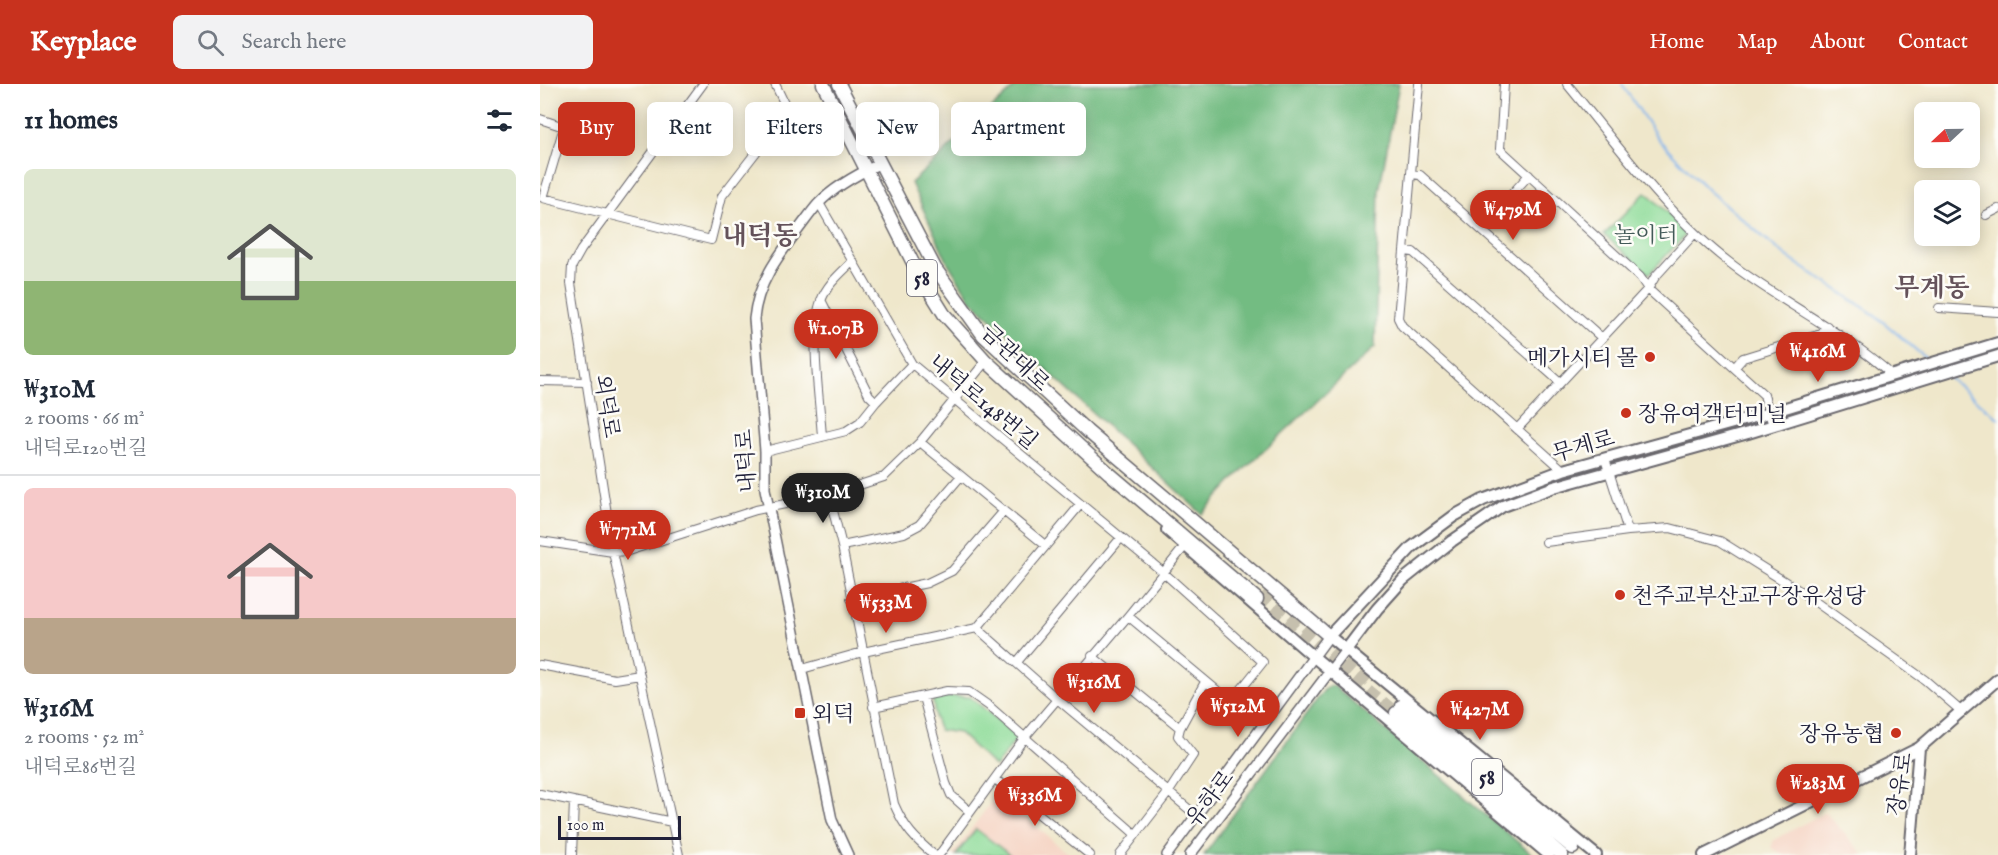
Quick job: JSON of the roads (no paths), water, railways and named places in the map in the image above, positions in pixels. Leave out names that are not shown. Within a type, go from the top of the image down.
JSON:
[{"type":"main road","name":"금관대로","points":[[823,84],[916,269],[944,314],[986,361],[1109,472],[1261,595],[1022,384],[983,335]]},
{"type":"main road","points":[[839,84],[935,268],[983,335],[1087,431],[1329,636],[1596,855]]},
{"type":"main road","name":"무계로","points":[[1329,636],[1412,547],[1454,516],[1498,493],[1563,470],[1769,413],[1998,343]]},
{"type":"main road","name":"무계로","points":[[1346,650],[1377,609],[1403,580],[1452,541],[1503,506],[1554,487],[1773,426],[1998,356]]},
{"type":"main road","points":[[1070,436],[1108,478],[1185,546],[1549,855]]},
{"type":"main road","name":"장유로","points":[[1910,855],[1919,748],[1998,679]]},
{"type":"main road","name":"58","points":[[1562,855],[1398,709],[1574,848]]},
{"type":"main road","points":[[1704,855],[1919,748]]},
{"type":"street","points":[[607,213],[703,84]]},
{"type":"street","points":[[540,119],[564,127],[543,198],[711,240],[723,196],[788,111],[775,84]]},
{"type":"street","points":[[1419,84],[1398,318],[1402,326],[1563,470]]},
{"type":"street","points":[[1504,84],[1500,149],[1764,395],[1773,426]]},
{"type":"street","points":[[1567,84],[1671,208],[1695,233],[1729,262],[1895,374]]},
{"type":"street","name":"내덕로","points":[[848,855],[832,820],[768,508],[754,319],[755,307],[767,276],[780,252],[819,203],[866,170],[879,164]]},
{"type":"street","points":[[1411,174],[1420,175],[1602,338]]},
{"type":"street","points":[[1481,228],[1529,175]]},
{"type":"street","name":"내덕로148번길","points":[[819,203],[912,364],[956,398],[1080,506],[1164,573],[1263,662],[1231,702],[1205,682]]},
{"type":"street","points":[[1986,215],[1998,209]]},
{"type":"street","name":"외덕로","points":[[607,213],[572,266],[571,283],[613,552],[679,855]]},
{"type":"street","points":[[1517,429],[1648,289],[1654,277],[1695,233]]},
{"type":"street","points":[[1404,251],[1413,252],[1560,382]]},
{"type":"street","points":[[822,437],[815,325],[821,300],[830,283],[853,261]]},
{"type":"street","points":[[821,300],[869,395],[876,402]]},
{"type":"street","points":[[1939,308],[1998,312]]},
{"type":"street","points":[[1735,367],[1743,358],[1821,334],[1827,326]]},
{"type":"street","points":[[540,541],[613,552],[628,551],[768,508],[829,495],[884,477],[920,442],[986,361]]},
{"type":"street","points":[[765,451],[846,431],[860,423],[876,402],[912,364]]},
{"type":"street","points":[[540,381],[586,382]]},
{"type":"street","points":[[920,442],[1045,545]]},
{"type":"street","points":[[1605,459],[1628,531]]},
{"type":"street","points":[[842,546],[904,533],[919,525],[961,476]]},
{"type":"street","points":[[829,495],[842,546],[894,804],[903,825],[934,855]]},
{"type":"street","points":[[802,669],[863,652],[977,628],[1080,506]]},
{"type":"street","points":[[851,599],[927,583],[952,571],[1003,512]]},
{"type":"street","points":[[1546,542],[1670,528],[1720,541],[1822,606],[1925,680],[1962,712]]},
{"type":"street","points":[[1017,663],[1120,539]]},
{"type":"street","points":[[939,855],[1056,698],[1128,616],[1185,546]]},
{"type":"street","points":[[1120,855],[1168,793],[1193,755],[1178,736],[1205,682],[1128,616]]},
{"type":"street","points":[[977,628],[1056,698],[1197,816]]},
{"type":"street","name":"유하로","points":[[1167,855],[1329,636]]},
{"type":"street","name":"유하로","points":[[1190,855],[1346,650]]},
{"type":"street","points":[[1092,656],[1180,728]]},
{"type":"street","points":[[540,664],[615,679],[640,675]]},
{"type":"street","points":[[873,706],[947,691],[969,692],[989,706],[1135,834]]},
{"type":"street","points":[[923,697],[946,783],[951,795],[970,812]]},
{"type":"street","points":[[995,779],[1090,855]]},
{"type":"street","points":[[540,794],[672,822]]},
{"type":"street","points":[[572,855],[574,801]]},
{"type":"waterway","points":[[1622,84],[1659,140],[1709,191],[1787,257],[1875,315],[1929,361]]},
{"type":"waterway","points":[[1947,376],[1998,418]]},
{"type":"tunnel","points":[[1264,591],[1370,681]]},
{"type":"tunnel","points":[[1257,599],[1396,713]]},
{"type":"place","name":"메가시티 몰","points":[[1650,357]]},
{"type":"place","name":"장유여객터미널","points":[[1626,413]]},
{"type":"place","name":"천주교부산교구장유성당","points":[[1620,595]]},
{"type":"place","name":"외덕","points":[[800,713]]},
{"type":"place","name":"장유농협","points":[[1896,733]]},
{"type":"district","name":"내덕동","points":[[760,235]]},
{"type":"district","name":"무계동","points":[[1932,287]]},
{"type":"park label","name":"놀이터","points":[[1646,234]]}]
